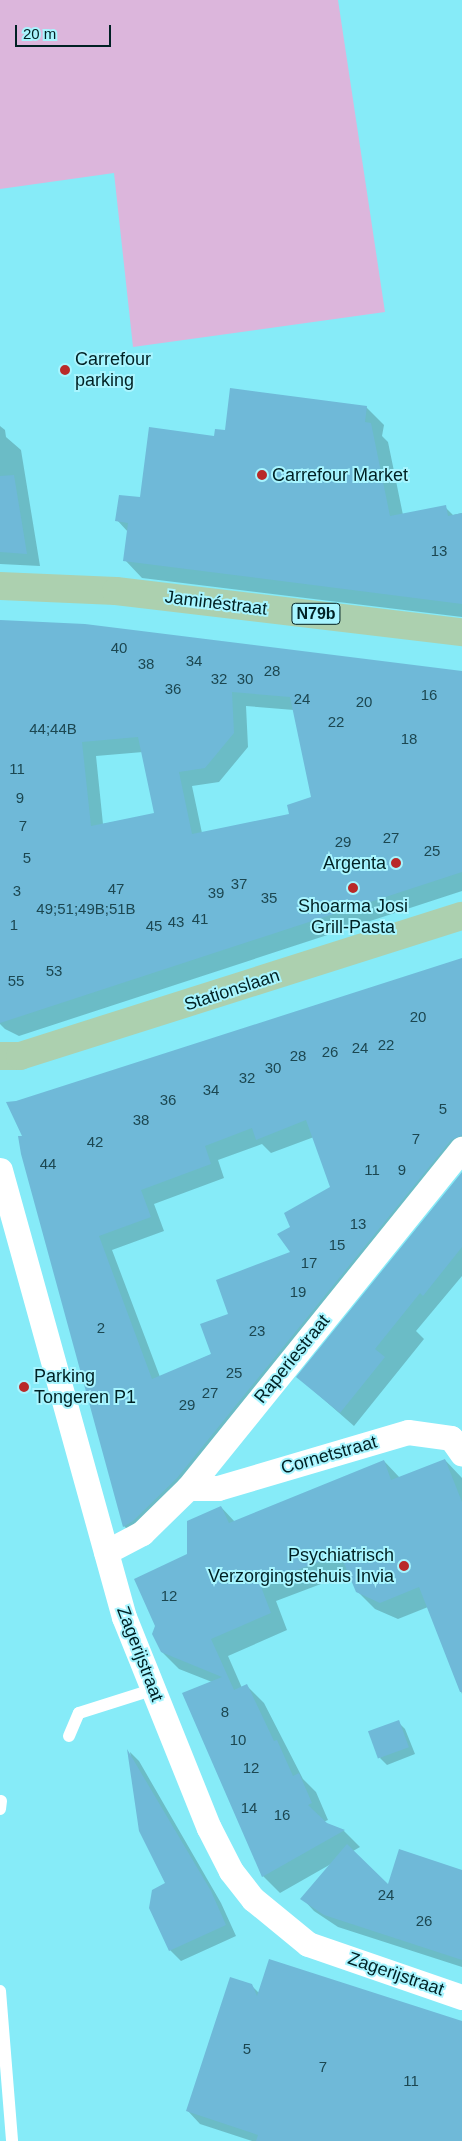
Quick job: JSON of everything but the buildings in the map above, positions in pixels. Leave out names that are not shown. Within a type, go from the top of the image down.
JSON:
[{"type":"main road","name":"Jaminéstraat","points":[[0,586],[116,590],[462,632]]},
{"type":"main road","name":"Stationslaan","points":[[0,1056],[20,1056],[462,916]]},
{"type":"street","name":"Raperiestraat","points":[[106,1552],[142,1533],[188,1488],[462,1150]]},
{"type":"street","name":"Zagerijstraat","points":[[0,1170],[124,1617],[209,1828],[231,1871],[253,1899],[308,1944],[462,1997]]},
{"type":"street","name":"Cornetstraat","points":[[188,1488],[218,1488],[408,1432],[451,1438],[462,1454]]},
{"type":"lane","points":[[70,1736],[79,1713],[152,1690]]},
{"type":"lane","points":[[0,1991],[12,2141]]},
{"type":"shaded area","points":[[0,0],[338,0],[385,312],[133,347],[114,173],[0,189]]},
{"type":"place","name":"Carrefour parking","points":[[65,370]]},
{"type":"place","name":"Carrefour Market","points":[[262,475]]},
{"type":"place","name":"Argenta","points":[[396,863]]},
{"type":"place","name":"Shoarma Josi Grill-Pasta","points":[[353,888]]},
{"type":"place","name":"Parking Tongeren P1","points":[[24,1387]]},
{"type":"place","name":"Psychiatrisch Verzorgingstehuis Invia","points":[[404,1566]]}]
